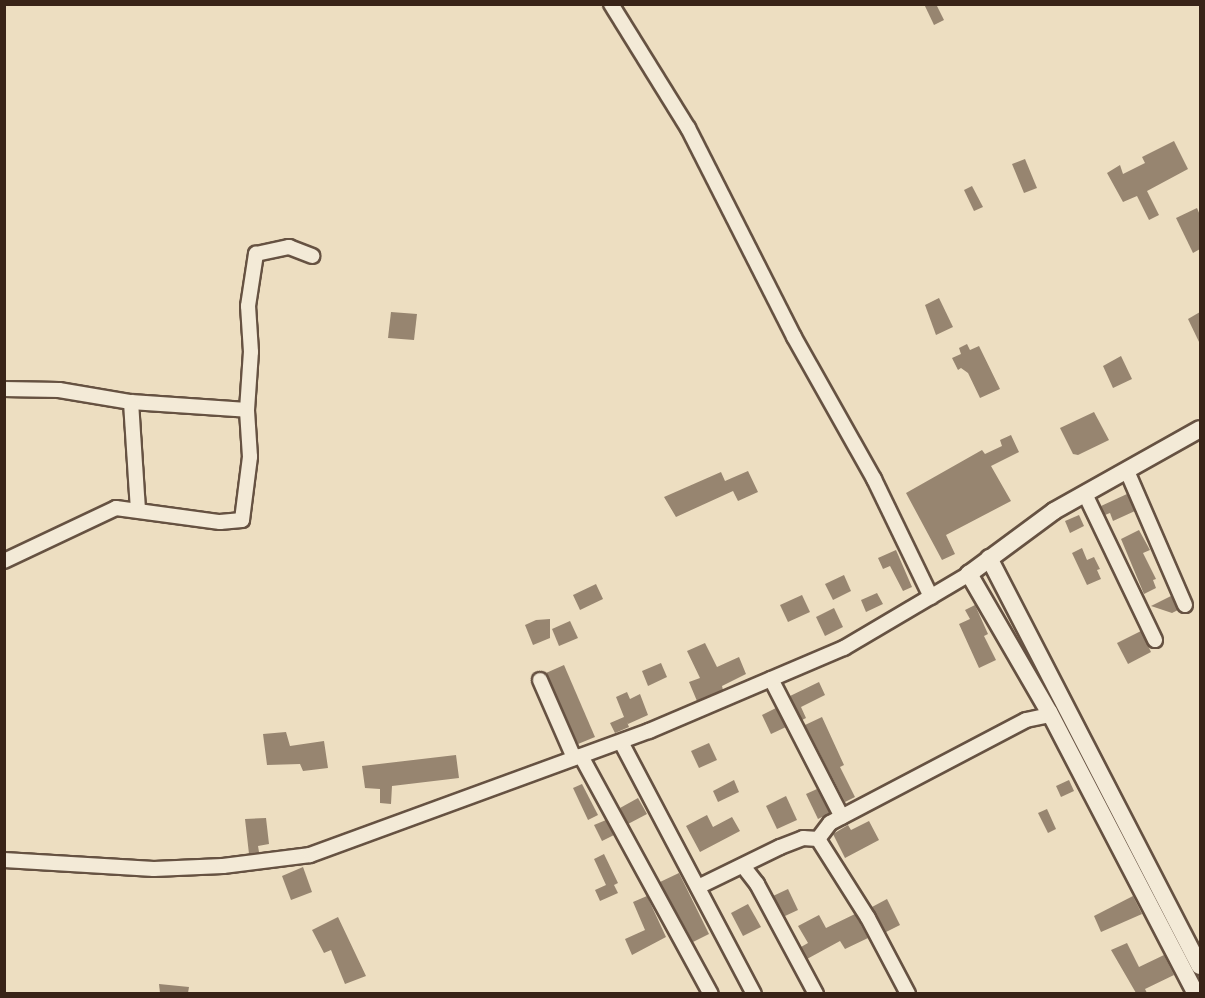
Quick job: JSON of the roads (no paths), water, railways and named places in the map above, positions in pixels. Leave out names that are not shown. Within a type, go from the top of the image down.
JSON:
[{"type":"street","points":[[612,4],[688,128],[794,337],[874,479],[931,597]]},
{"type":"street","points":[[4,561],[116,508],[220,522],[242,520],[250,457],[247,410],[251,352],[249,306],[255,254],[289,247],[312,256]]},
{"type":"street","points":[[4,389],[59,390],[131,402],[247,410]]},
{"type":"street","points":[[131,402],[138,510]]},
{"type":"street","points":[[4,860],[154,868],[224,866],[310,855],[621,742],[844,648],[969,574],[1054,511],[1200,429]]},
{"type":"street","points":[[1127,471],[1185,605]]},
{"type":"street","points":[[1085,494],[1155,640]]},
{"type":"street","points":[[989,558],[1057,711],[1166,940],[1196,993]]},
{"type":"street","points":[[969,574],[1057,711],[1182,930],[1200,966]]},
{"type":"street","points":[[771,679],[842,817]]},
{"type":"street","points":[[540,680],[578,757],[711,993]]},
{"type":"street","points":[[698,887],[762,855],[803,838],[818,838],[831,823],[842,817],[1026,720],[1057,711]]},
{"type":"street","points":[[621,742],[754,993]]},
{"type":"street","points":[[818,838],[868,918],[908,993]]},
{"type":"street","points":[[743,866],[757,884],[816,993]]},
{"type":"street","points":[[1166,940],[1182,930]]}]
